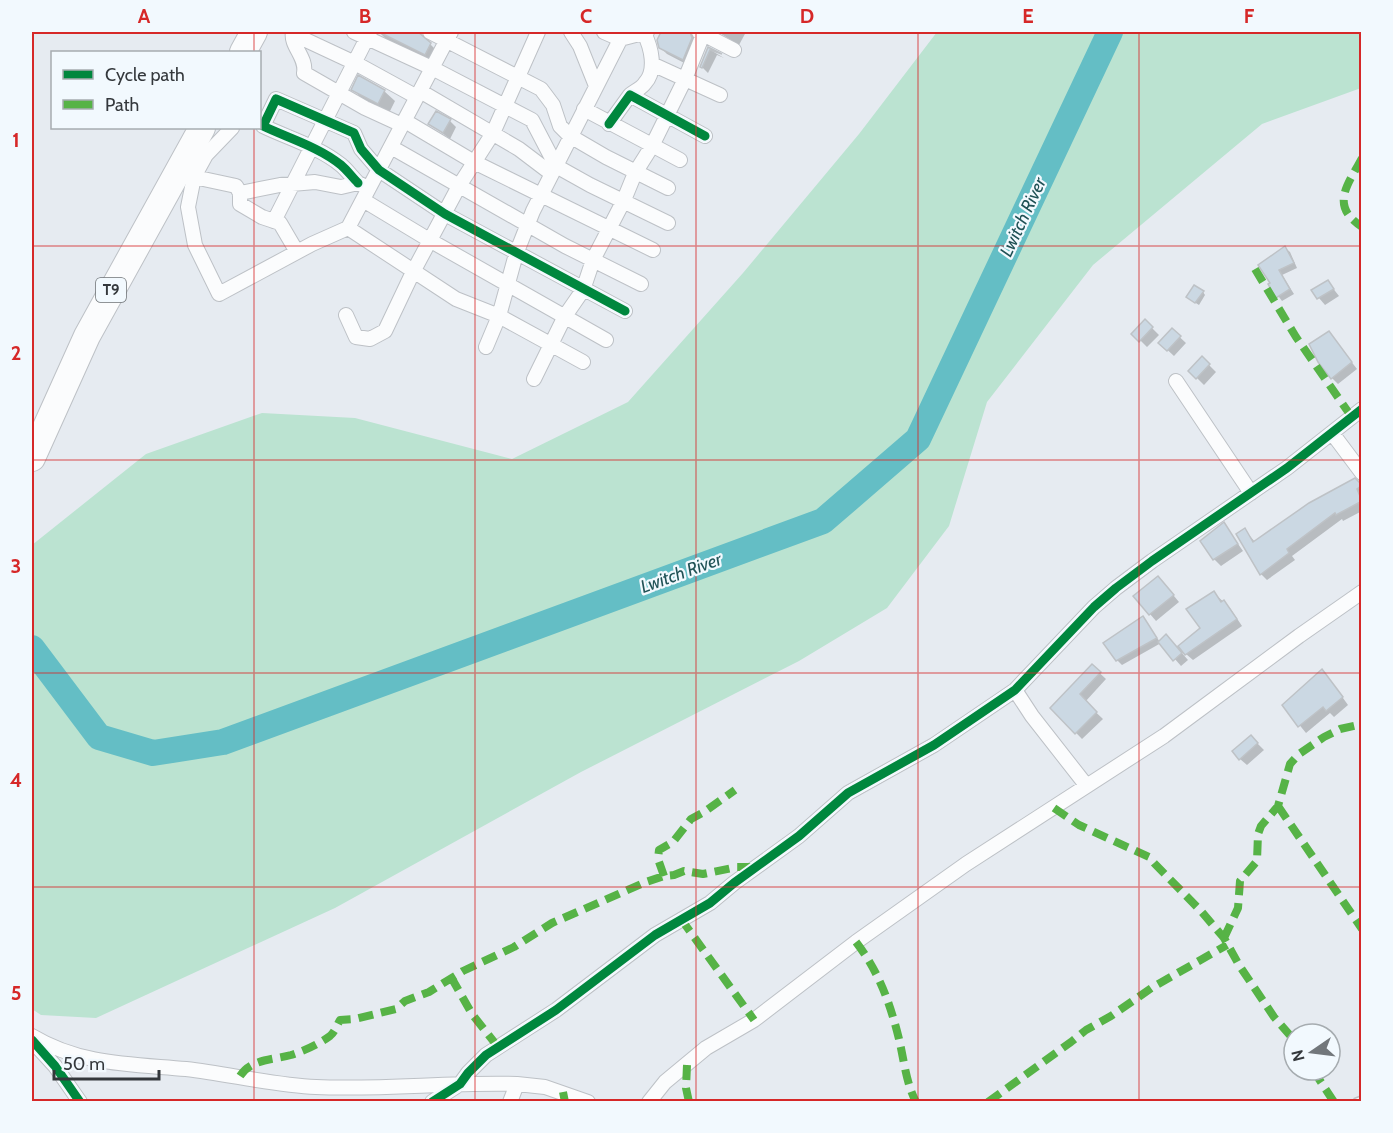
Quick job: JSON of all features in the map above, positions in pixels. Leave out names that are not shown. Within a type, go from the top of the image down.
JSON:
[{"type":"highway","points":[[244,51],[254,32]]},
{"type":"highway","name":"T9","points":[[32,458],[87,336],[117,279],[187,172],[202,129]]},
{"type":"street","points":[[430,32],[449,35],[541,89],[553,105],[560,126],[570,136],[635,173],[668,188]]},
{"type":"street","points":[[346,315],[356,337],[370,339],[386,331],[413,272],[459,186],[493,133],[538,32]]},
{"type":"street","points":[[571,32],[580,46],[596,86]]},
{"type":"street","points":[[604,32],[622,35],[645,32],[650,45],[652,64],[647,82],[630,95],[609,124]]},
{"type":"street","points":[[534,378],[565,316],[583,290],[593,260],[624,201],[635,173],[652,146],[685,79],[702,32],[734,50]]},
{"type":"street","points":[[653,250],[474,162],[403,123],[338,93],[304,73],[305,66],[292,38],[293,33],[493,133],[554,170],[668,223]]},
{"type":"street","points":[[274,221],[295,184],[354,63],[364,34],[532,120],[554,170]]},
{"type":"street","points":[[231,129],[187,172],[188,207],[195,245],[219,294],[297,252],[348,228],[363,190],[379,170],[449,35]]},
{"type":"street","points":[[486,346],[499,316],[527,224],[622,35]]},
{"type":"street","points":[[652,64],[720,95]]},
{"type":"street","points":[[630,95],[705,136]]},
{"type":"street","points":[[606,339],[430,241],[363,190],[342,166],[312,148],[263,126],[265,109],[276,99],[354,133],[361,149],[379,170],[445,214],[625,311]]},
{"type":"street","points":[[584,109],[680,160]]},
{"type":"street","points":[[391,147],[527,224],[641,284]]},
{"type":"street","points":[[187,172],[236,186],[240,193],[240,204],[262,217],[280,223],[297,252]]},
{"type":"street","points":[[240,193],[315,182],[363,190]]},
{"type":"street","points":[[348,228],[456,299],[499,316],[583,362]]},
{"type":"street","points":[[1176,381],[1251,493]]},
{"type":"street","points":[[432,1101],[460,1084],[486,1055],[556,1010],[655,935],[710,903],[799,836],[848,793],[934,745],[1015,690],[1094,607],[1116,588],[1287,468],[1362,409]]},
{"type":"street","points":[[1332,433],[1362,473]]},
{"type":"street","points":[[649,1101],[665,1082],[706,1048],[760,1015],[856,942],[966,864],[1164,736],[1362,592]]},
{"type":"street","points":[[1015,690],[1032,716],[1086,785]]},
{"type":"street","points":[[32,1038],[77,1056],[115,1063],[205,1071],[291,1084],[333,1087],[517,1083],[545,1087],[588,1101]]},
{"type":"street","points":[[32,1038],[80,1101]]},
{"type":"street","points":[[510,1101],[517,1083]]},
{"type":"green space","points":[[937,32],[1361,32],[1361,88],[1262,124],[1093,265],[987,402],[949,526],[887,608],[799,661],[581,772],[335,908],[96,1018],[41,1015],[32,1009],[32,545],[146,454],[262,413],[355,418],[512,459],[628,402],[743,273],[859,134]]},
{"type":"building","points":[[379,32],[418,32],[431,43],[425,55]]},
{"type":"building","points":[[661,32],[690,32],[692,38],[683,60],[659,48],[657,40]]},
{"type":"building","points":[[708,47],[722,54],[710,50],[702,68],[700,67]]},
{"type":"building","points":[[358,75],[385,90],[378,104],[351,90]]},
{"type":"building","points":[[436,111],[451,119],[443,133],[428,124]]},
{"type":"building","points":[[1285,246],[1294,263],[1279,270],[1290,289],[1276,298],[1268,284],[1270,283],[1258,265]]},
{"type":"building","points":[[1328,280],[1334,289],[1317,299],[1311,290]]},
{"type":"building","points":[[1194,285],[1204,291],[1195,303],[1186,297]]},
{"type":"building","points":[[1145,319],[1153,327],[1139,342],[1131,334]]},
{"type":"building","points":[[1172,328],[1181,336],[1167,351],[1158,343]]},
{"type":"building","points":[[1329,331],[1352,362],[1331,379],[1318,362],[1309,344]]},
{"type":"building","points":[[1202,356],[1210,364],[1196,379],[1188,371]]},
{"type":"building","points":[[1355,478],[1362,485],[1357,489],[1362,501],[1336,515],[1335,513],[1287,549],[1289,553],[1260,575],[1236,534],[1245,528],[1253,542],[1309,503]]},
{"type":"building","points":[[1224,522],[1238,544],[1213,560],[1200,541]]},
{"type":"building","points":[[1158,576],[1174,595],[1149,615],[1133,596]]},
{"type":"building","points":[[1214,591],[1221,602],[1224,600],[1237,619],[1185,655],[1178,646],[1200,628],[1186,609]]},
{"type":"building","points":[[1143,616],[1157,638],[1116,661],[1103,643]]},
{"type":"building","points":[[1166,634],[1182,653],[1173,661],[1158,642]]},
{"type":"building","points":[[1092,664],[1101,672],[1080,694],[1097,712],[1075,734],[1050,708]]},
{"type":"building","points":[[1322,669],[1343,697],[1326,711],[1323,707],[1298,727],[1282,705]]},
{"type":"building","points":[[1251,735],[1258,743],[1239,760],[1232,751]]},
{"type":"waterway","name":"Lwitch River","points":[[32,648],[99,737],[153,753],[223,742],[823,521],[918,439],[1110,32]]},
{"type":"marked path","points":[[1362,158],[1344,194],[1346,211],[1362,227]]},
{"type":"marked path","points":[[1255,269],[1296,337],[1351,416]]},
{"type":"marked path","points":[[1224,938],[1238,908],[1240,881],[1257,861],[1258,834],[1261,826],[1278,806],[1290,764],[1299,754],[1324,737],[1340,729],[1362,724]]},
{"type":"marked path","points":[[664,876],[658,859],[659,850],[673,842],[691,819],[735,790]]},
{"type":"marked path","points":[[1278,806],[1362,929]]},
{"type":"marked path","points":[[1054,808],[1079,825],[1149,857],[1224,938],[1239,965],[1282,1026]]},
{"type":"marked path","points":[[240,1076],[256,1063],[291,1055],[321,1042],[332,1034],[340,1020],[355,1019],[396,1009],[405,1001],[429,992],[463,971],[514,947],[552,923],[646,882],[684,871],[703,874],[737,867],[753,867]]},
{"type":"marked path","points":[[681,919],[754,1020]]},
{"type":"marked path","points":[[856,942],[871,965],[888,1000],[916,1102]]},
{"type":"marked path","points":[[988,1102],[1086,1030],[1153,987],[1227,945]]},
{"type":"marked path","points":[[451,977],[472,1014],[498,1047]]},
{"type":"marked path","points":[[687,1065],[686,1088],[689,1102]]},
{"type":"marked path","points":[[1321,1082],[1334,1102]]},
{"type":"marked path","points":[[563,1092],[565,1102]]},
{"type":"cycle path","points":[[609,124],[630,95],[705,136]]},
{"type":"cycle path","points":[[358,183],[341,165],[323,153],[263,126],[276,99],[354,133],[361,149],[379,170],[445,214],[625,311]]},
{"type":"cycle path","points":[[432,1102],[460,1084],[486,1055],[556,1010],[655,935],[710,903],[799,836],[848,793],[934,745],[1015,690],[1094,607],[1116,588],[1287,468],[1362,409]]},
{"type":"cycle path","points":[[32,1040],[55,1066],[80,1102]]}]
